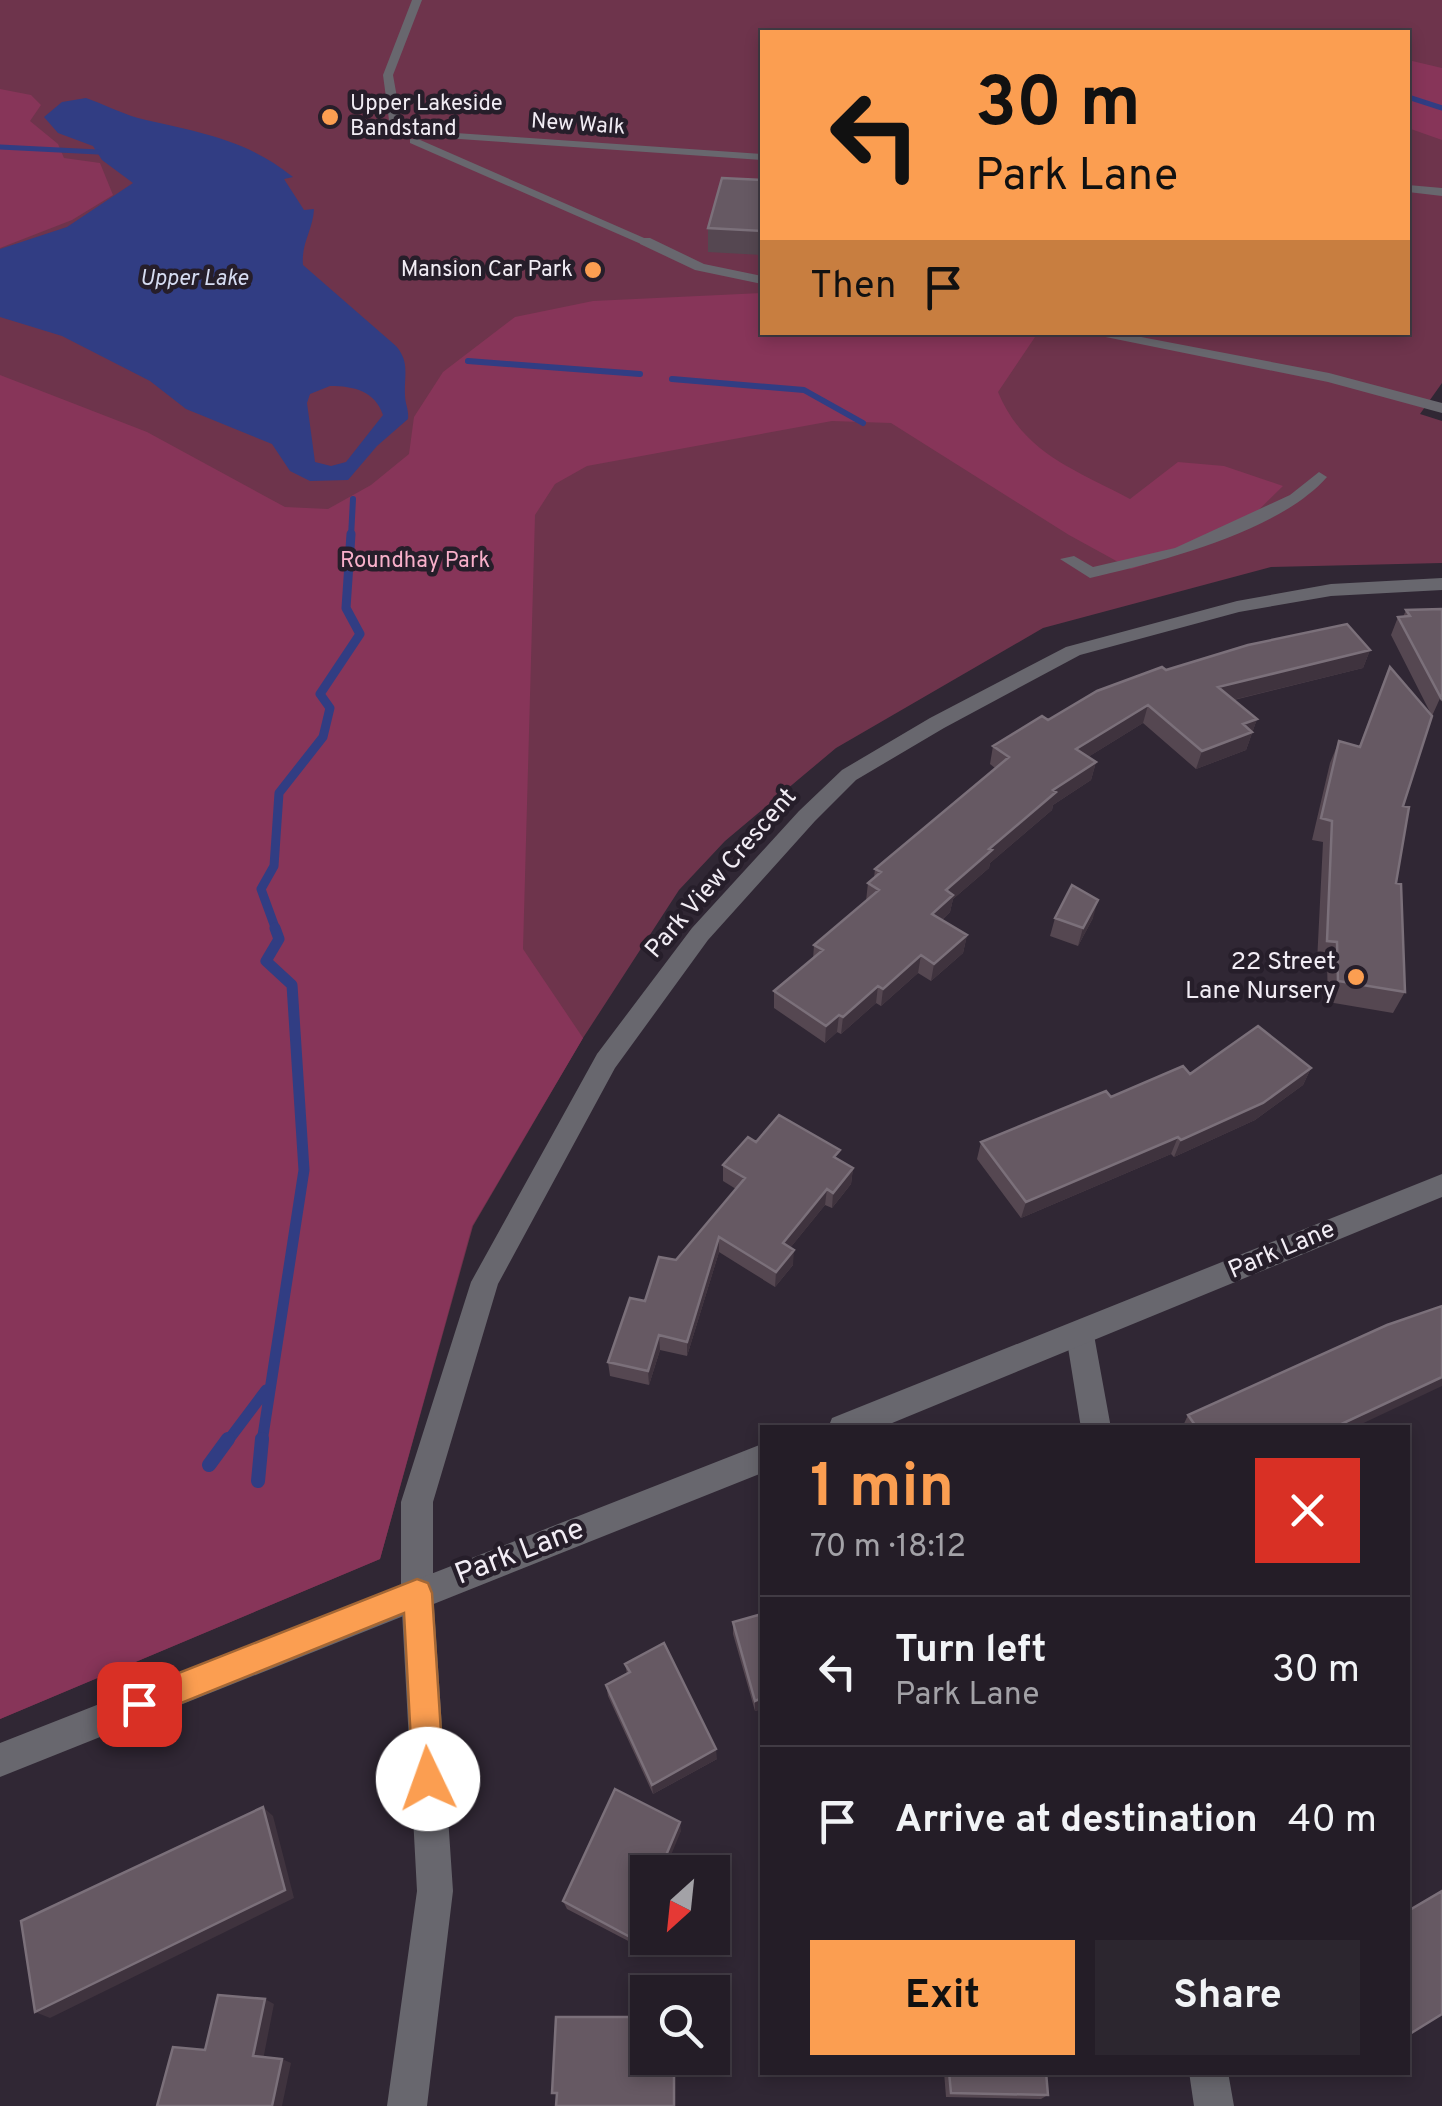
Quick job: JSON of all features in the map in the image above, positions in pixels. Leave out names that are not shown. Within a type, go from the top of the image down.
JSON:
[{"type":"street","points":[[418,0],[388,75],[395,120],[392,132],[700,267],[760,280]]},
{"type":"street","name":"New Walk","points":[[392,132],[760,157]]},
{"type":"street","points":[[1410,188],[1442,192]]},
{"type":"street","points":[[1104,335],[1329,378],[1442,408]]},
{"type":"street","points":[[1068,559],[1090,573],[1157,560],[1296,498],[1319,476]]},
{"type":"street","name":"Park View Crescent","points":[[407,2106],[435,1891],[417,1593],[417,1502],[484,1282],[606,1061],[700,934],[849,776],[1073,650],[1293,596],[1365,587],[1442,584]]},
{"type":"street","name":"Park Lane","points":[[852,1425],[1080,1336],[1442,1184]]},
{"type":"street","points":[[1080,1336],[1095,1425]]},
{"type":"street","name":"Park Lane","points":[[0,1760],[760,1460]]},
{"type":"street","points":[[1209,2075],[1214,2106]]},
{"type":"green space","name":"Roundhay Park","points":[[0,0],[1442,0],[1442,383],[1420,414],[1442,421],[1442,563],[1271,567],[1043,628],[836,748],[725,841],[679,890],[583,1038],[473,1226],[380,1559],[0,1719]]},
{"type":"green space","points":[[1410,60],[1442,68],[1442,140],[1410,129]]},
{"type":"green space","points":[[0,89],[31,95],[41,105],[30,121],[58,144],[64,158],[100,163],[113,195],[72,220],[0,248]]},
{"type":"green space","points":[[760,293],[760,335],[1035,337],[998,392],[1022,431],[1070,468],[1130,499],[1178,462],[1224,466],[1283,486],[1232,536],[1131,569],[1069,535],[891,423],[832,421],[587,466],[555,484],[535,515],[523,949],[583,1038],[472,1226],[380,1559],[0,1719],[0,375],[147,432],[285,507],[328,509],[371,485],[409,454],[414,417],[443,372],[515,317],[593,301]]},
{"type":"water","name":"Upper Lake","points":[[86,98],[138,118],[219,138],[257,153],[293,177],[284,179],[304,210],[314,209],[303,265],[396,346],[405,363],[408,419],[377,446],[348,480],[310,481],[290,471],[272,444],[186,409],[150,381],[62,336],[0,317],[0,249],[67,227],[133,183],[102,160],[93,146],[58,133],[44,117],[62,102]],"holes":[[[330,386],[369,395],[383,415],[346,462],[331,466],[315,462],[307,403],[310,394]]]},
{"type":"building","points":[[722,178],[760,180],[760,231],[708,228]]},
{"type":"building","points":[[1442,609],[1441,698],[1398,617],[1410,616],[1406,610]]},
{"type":"building","points":[[1347,624],[1370,650],[1218,687],[1257,719],[1243,724],[1252,732],[1202,751],[1148,705],[1076,749],[1096,762],[1053,790],[1056,792],[946,890],[953,895],[932,914],[967,935],[934,964],[921,955],[883,989],[878,986],[843,1017],[839,1015],[826,1026],[774,991],[823,950],[814,945],[879,890],[868,883],[881,872],[875,869],[1009,757],[993,746],[1042,716],[1048,720],[1097,691],[1162,667],[1166,670],[1248,645]]},
{"type":"building","points":[[1390,667],[1432,716],[1403,806],[1409,807],[1396,883],[1401,884],[1405,992],[1338,981],[1337,942],[1327,941],[1332,821],[1321,818],[1339,741],[1360,747]]},
{"type":"building","points":[[1072,885],[1098,900],[1083,928],[1055,918]]},
{"type":"building","points":[[1258,1026],[1311,1068],[1263,1103],[1181,1140],[1178,1137],[1026,1202],[981,1142],[1106,1091],[1111,1097],[1183,1066],[1190,1074]]},
{"type":"building","points":[[779,1115],[840,1150],[834,1157],[853,1168],[833,1193],[827,1189],[783,1243],[794,1250],[776,1272],[719,1237],[687,1342],[659,1335],[648,1371],[608,1362],[630,1298],[645,1301],[659,1257],[676,1260],[745,1178],[723,1165],[748,1137],[756,1142]]},
{"type":"building","points":[[1442,1306],[1442,1377],[1339,1425],[1195,1425],[1188,1415],[1387,1325]]},
{"type":"building","points":[[760,1615],[760,1699],[755,1701],[733,1622]]},
{"type":"building","points":[[664,1643],[716,1749],[652,1785],[606,1685],[630,1672],[625,1664]]},
{"type":"building","points":[[615,1789],[680,1822],[666,1855],[630,1855],[630,1937],[563,1901]]},
{"type":"building","points":[[263,1807],[285,1890],[35,2012],[21,1921]]},
{"type":"building","points":[[1442,1891],[1442,2014],[1410,2034],[1410,1910]]},
{"type":"building","points":[[218,1995],[265,1999],[253,2056],[282,2059],[272,2106],[157,2106],[173,2047],[205,2050]]},
{"type":"building","points":[[556,2017],[630,2017],[630,2075],[674,2075],[674,2106],[556,2106],[557,2093],[552,2093]]},
{"type":"building","points":[[949,2075],[1046,2075],[1048,2095],[951,2093]]},
{"type":"waterway","points":[[1410,98],[1442,108]]},
{"type":"waterway","points":[[0,147],[98,152]]},
{"type":"waterway","points":[[468,361],[640,374]]},
{"type":"waterway","points":[[672,379],[804,390],[863,423]]},
{"type":"waterway","points":[[351,537],[353,499]]},
{"type":"waterway","points":[[276,930],[261,889],[274,866],[279,793],[323,737],[330,708],[320,694],[360,634],[346,608],[351,534]]},
{"type":"waterway","points":[[262,1442],[304,1170],[292,985],[266,961],[279,939],[275,928]]},
{"type":"waterway","points":[[227,1442],[266,1390]]},
{"type":"waterway","points":[[209,1465],[228,1439]]},
{"type":"waterway","points":[[258,1481],[262,1439]]},
{"type":"place","name":"Upper Lakeside Bandstand","points":[[330,117]]},
{"type":"place","name":"Mansion Car Park","points":[[593,270]]},
{"type":"place","name":"22 Street Lane Nursery","points":[[1356,977]]},
{"type":"route","points":[[139,1704],[417,1593],[428,1779]]}]
